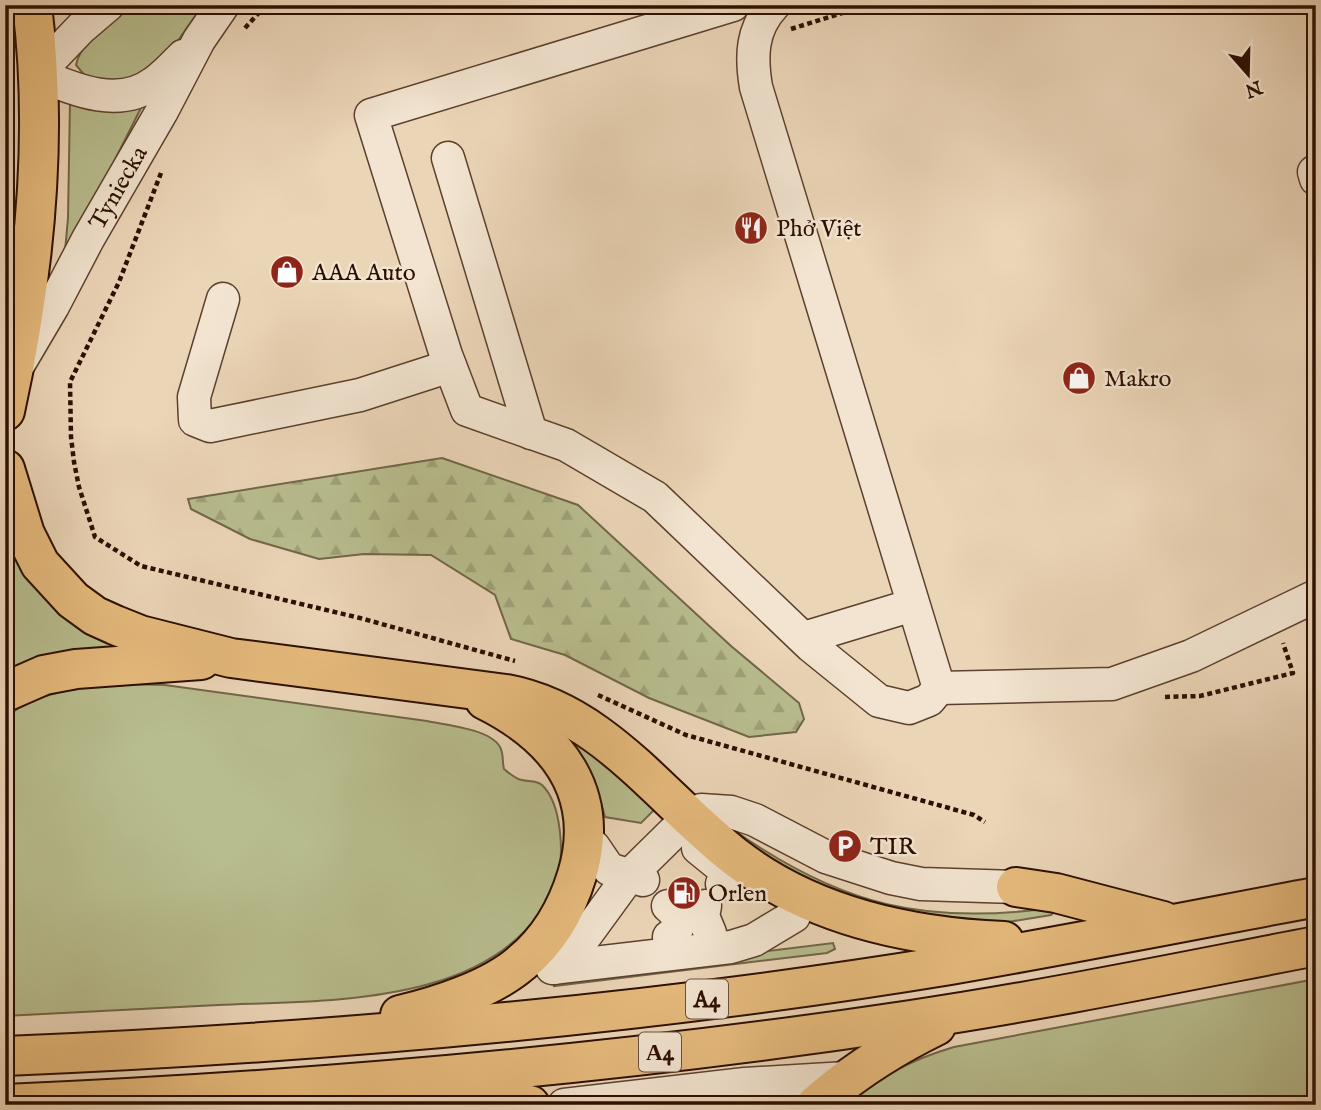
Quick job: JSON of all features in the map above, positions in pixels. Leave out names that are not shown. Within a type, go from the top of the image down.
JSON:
[{"type":"main road","points":[[5,411],[33,251],[37,199],[37,74],[32,5]]},
{"type":"main road","points":[[5,468],[34,554],[65,594],[95,615],[127,630],[231,658],[516,696],[564,714],[627,757],[682,823],[767,878],[832,910],[888,927],[976,940],[1034,941],[1108,937]]},
{"type":"main road","points":[[5,692],[44,675],[76,669],[231,658]]},
{"type":"main road","points":[[303,1038],[413,1012],[455,998],[502,976],[522,963],[556,923],[573,892],[585,840],[579,794],[571,776],[556,752],[536,734],[503,709],[454,687]]},
{"type":"main road","points":[[1016,887],[1056,893],[1179,924]]},
{"type":"main road","name":"A4","points":[[5,1056],[256,1043],[457,1027],[644,1007],[949,965],[1316,897]]},
{"type":"main road","points":[[816,1105],[846,1078],[880,1055],[969,1010],[1316,946]]},
{"type":"main road","name":"А4","points":[[5,1104],[351,1085],[560,1064],[969,1010]]},
{"type":"main road","points":[[351,1085],[416,1088],[530,1105]]},
{"type":"street","points":[[108,5],[81,28],[37,74],[95,95],[118,96],[138,92],[155,83],[199,40]]},
{"type":"street","name":"Tyniecka","points":[[13,373],[162,111],[199,40],[223,5]]},
{"type":"street","points":[[733,5],[370,115],[450,366],[467,410],[566,445],[655,497],[804,638],[880,701],[909,708],[929,700],[939,688],[1112,684],[1191,656],[1316,596]]},
{"type":"street","points":[[771,12],[758,26],[754,44],[752,66],[756,88],[939,688]]},
{"type":"street","points":[[448,158],[531,433]]},
{"type":"street","points":[[1316,172],[1316,179]]},
{"type":"street","points":[[223,299],[194,397],[195,419],[210,426],[360,395],[450,366]]},
{"type":"street","points":[[804,638],[913,605]]},
{"type":"street","points":[[554,968],[567,961],[682,823],[696,812],[709,809],[748,817],[777,829],[827,857],[891,878],[929,884],[1016,887]]},
{"type":"street","points":[[682,823],[717,899],[746,939],[763,936]]},
{"type":"street","points":[[585,840],[594,847],[609,869],[636,878]]},
{"type":"street","points":[[717,899],[793,916],[832,910]]},
{"type":"street","points":[[669,937],[717,899]]},
{"type":"street","points":[[592,963],[648,940],[669,937],[676,932],[679,924],[676,912],[668,906]]},
{"type":"street","points":[[502,976],[730,947],[763,936],[793,916]]},
{"type":"street","points":[[564,1105],[746,1094],[846,1078]]},
{"type":"path","points":[[236,37],[266,5]]},
{"type":"path","points":[[771,12],[868,5]]},
{"type":"path","points":[[162,171],[119,282],[70,382],[74,462],[95,537],[100,543],[141,566],[360,618],[517,662]]},
{"type":"path","points":[[591,692],[685,735],[974,815],[985,822]]},
{"type":"green space","points":[[132,5],[203,5],[172,49],[145,76],[116,82],[86,77],[76,65],[84,48]]},
{"type":"green space","points":[[70,101],[141,108],[68,253],[65,251]]},
{"type":"green space","points":[[442,458],[578,505],[731,646],[799,703],[804,719],[796,732],[749,737],[649,698],[565,655],[511,639],[495,595],[431,555],[364,554],[319,559],[250,539],[191,509],[188,499]]},
{"type":"green space","points":[[11,547],[132,647],[5,676],[5,563]]},
{"type":"green space","points":[[123,684],[165,685],[427,721],[487,736],[500,747],[504,769],[517,778],[539,783],[549,794],[560,831],[560,859],[556,881],[532,923],[498,953],[457,975],[410,989],[361,997],[310,1001],[5,1016],[5,717],[47,695]]},
{"type":"green space","points":[[564,731],[658,806],[641,823],[605,817],[589,773],[563,734]]},
{"type":"green space","points":[[738,833],[776,858],[814,878],[887,904],[925,911],[965,914],[1052,908],[1054,912],[1051,915],[976,925],[934,922],[809,886],[734,834]]},
{"type":"green space","points":[[833,943],[835,949],[827,953],[554,986],[560,977]]},
{"type":"green space","points":[[1316,979],[1316,1105],[844,1105],[896,1070],[954,1047]]},
{"type":"place","name":"Phở Việt","points":[[751,228]]},
{"type":"place","name":"AAA Auto","points":[[287,272]]},
{"type":"place","name":"Makro","points":[[1079,378]]},
{"type":"place","name":"TIR","points":[[845,846]]},
{"type":"place","name":"Orlen","points":[[684,893]]}]
